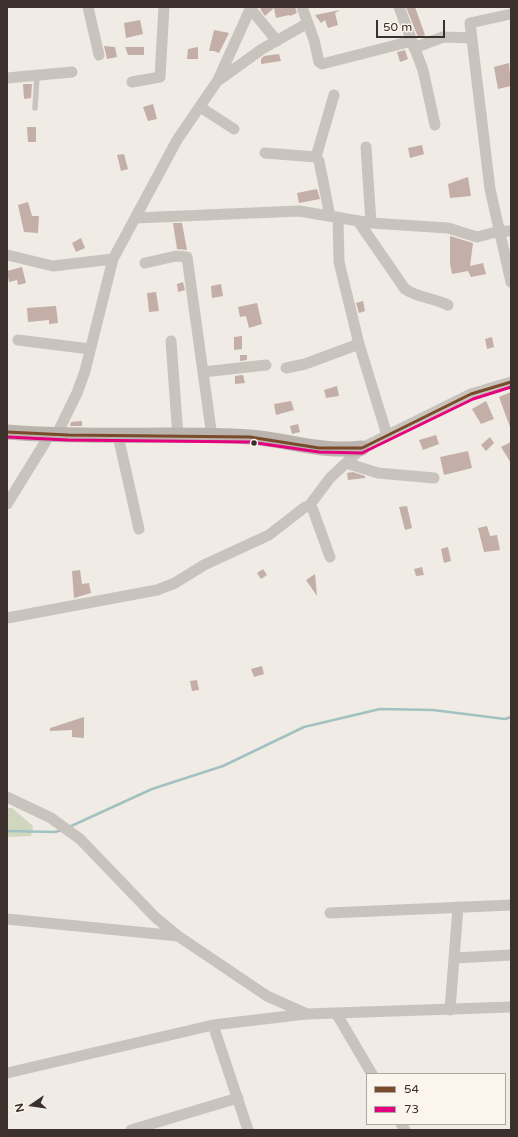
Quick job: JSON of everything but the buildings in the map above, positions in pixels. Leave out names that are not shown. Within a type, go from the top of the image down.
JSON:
[{"type":"street","points":[[88,7],[99,55]]},
{"type":"street","points":[[132,82],[160,77],[164,7]]},
{"type":"street","points":[[7,504],[52,436],[77,393],[113,259],[177,140],[218,80],[250,7],[277,41]]},
{"type":"street","points":[[302,7],[319,62],[322,64],[443,37],[472,38]]},
{"type":"street","points":[[399,7],[423,70],[435,126]]},
{"type":"street","points":[[511,14],[470,23],[490,189],[506,231],[511,282]]},
{"type":"street","points":[[218,80],[277,41],[308,23]]},
{"type":"street","points":[[7,78],[72,72]]},
{"type":"street","points":[[316,157],[334,95]]},
{"type":"street","points":[[200,107],[234,129]]},
{"type":"street","points":[[366,147],[371,223]]},
{"type":"street","points":[[265,152],[316,157],[319,160],[334,217],[339,262],[359,344],[387,435]]},
{"type":"street","points":[[135,218],[299,211],[371,223],[448,228],[477,237],[506,231]]},
{"type":"street","points":[[358,220],[376,250],[405,289],[413,295],[437,300],[448,306]]},
{"type":"street","points":[[7,255],[53,266],[113,259]]},
{"type":"street","points":[[145,263],[176,256],[187,257],[212,437]]},
{"type":"street","points":[[18,340],[90,349]]},
{"type":"street","points":[[172,341],[178,436]]},
{"type":"street","points":[[286,368],[305,364],[359,344]]},
{"type":"street","points":[[203,372],[266,365]]},
{"type":"street","points":[[7,618],[163,587],[175,583],[204,565],[269,535],[305,507],[310,506],[324,484],[362,448],[470,394],[511,382]]},
{"type":"street","points":[[7,432],[52,436],[252,437],[343,450],[362,448]]},
{"type":"street","points":[[118,436],[139,530]]},
{"type":"street","points":[[346,463],[378,473],[434,478]]},
{"type":"street","points":[[310,506],[314,510],[330,557]]},
{"type":"street","points":[[7,797],[51,818],[80,839],[155,917],[178,936],[267,996],[306,1014]]},
{"type":"street","points":[[330,913],[511,905]]},
{"type":"street","points":[[450,1010],[458,907]]},
{"type":"street","points":[[7,920],[178,936]]},
{"type":"street","points":[[454,958],[511,955]]},
{"type":"street","points":[[7,1073],[213,1025],[306,1014],[511,1007]]},
{"type":"street","points":[[336,1013],[371,1073]]},
{"type":"street","points":[[213,1025],[248,1130]]},
{"type":"street","points":[[131,1130],[238,1098]]},
{"type":"lane","points":[[36,108],[37,75]]},
{"type":"green space","points":[[7,808],[12,808],[33,826],[31,836],[7,837]]},
{"type":"waterway","points":[[69,827],[152,789],[223,766],[304,727],[380,709],[433,710],[505,719],[511,717]]},
{"type":"waterway","points":[[7,831],[55,832],[62,830]]},
{"type":"transit line","name":"54","points":[[7,432],[68,435],[250,437],[319,448],[362,448],[471,394],[511,382]]},
{"type":"transit line","name":"73","points":[[7,437],[68,440],[250,442],[319,452],[362,453],[473,399],[511,387]]}]
